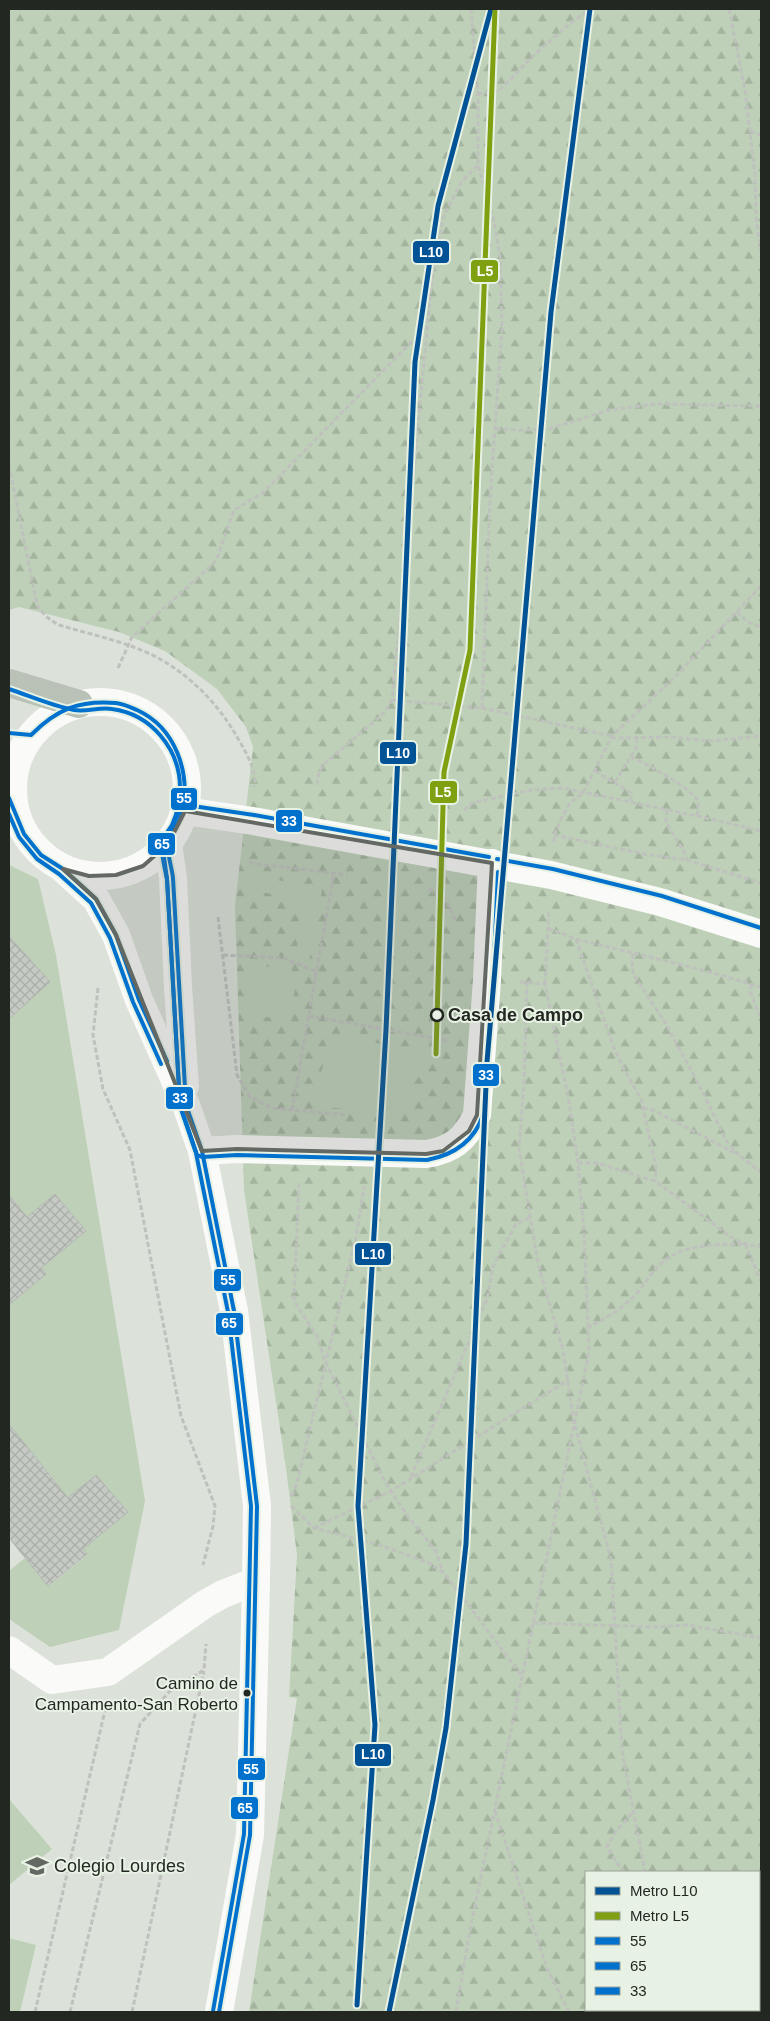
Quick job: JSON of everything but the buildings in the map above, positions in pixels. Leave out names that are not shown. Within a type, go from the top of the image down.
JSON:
[{"type":"highway","points":[[9,683],[71,707]]},
{"type":"highway","points":[[9,690],[71,707]]},
{"type":"street","points":[[63,869],[88,876],[116,875],[143,866],[156,856],[176,833],[185,811],[187,796],[186,775],[180,755],[170,737],[156,722],[138,710],[118,703],[98,702],[71,707],[20,734],[22,749],[16,765],[10,800],[16,832],[41,855],[63,869],[96,899],[116,935],[139,1000],[186,1105],[202,1152],[234,1311],[257,1506],[256,1581],[250,1835],[219,2012]]},
{"type":"street","points":[[185,811],[253,820],[551,875],[651,900],[761,934]]},
{"type":"street","points":[[168,844],[173,878],[186,1105]]},
{"type":"street","points":[[202,1152],[237,1149],[426,1154],[443,1151],[456,1144],[469,1131],[477,1116],[492,863]]},
{"type":"street","points":[[12,1658],[52,1680],[108,1672],[205,1604],[223,1594],[256,1581]]},
{"type":"path","points":[[471,9],[478,94],[478,164],[494,218],[500,256],[502,328],[490,498],[482,708]]},
{"type":"path","points":[[478,94],[499,91],[534,55],[573,21],[591,9]]},
{"type":"path","points":[[729,9],[745,90],[755,175],[756,216],[761,254]]},
{"type":"path","points":[[750,131],[761,135]]},
{"type":"path","points":[[317,785],[319,772],[323,765],[383,714],[392,700],[432,279],[443,218],[462,181],[478,164]]},
{"type":"path","points":[[118,668],[132,636],[216,561],[234,510],[264,492],[428,325]]},
{"type":"path","points":[[496,428],[521,430],[548,429],[609,410],[656,404],[761,406]]},
{"type":"path","points":[[9,465],[37,605],[50,620],[59,625],[129,645],[160,659],[197,686],[223,714],[248,755],[255,779],[254,789]]},
{"type":"path","points":[[554,848],[554,835],[570,804],[583,792],[612,737],[675,677],[761,586]]},
{"type":"path","points":[[737,611],[748,622],[761,628]]},
{"type":"path","points":[[392,700],[482,708],[612,737],[670,737],[710,741],[761,736]]},
{"type":"path","points":[[615,782],[636,748],[637,738]]},
{"type":"path","points":[[631,757],[667,777],[692,794],[699,806],[697,816]]},
{"type":"path","points":[[595,771],[631,793],[632,803]]},
{"type":"path","points":[[464,810],[472,803],[531,790],[563,788],[761,831]]},
{"type":"path","points":[[667,810],[666,822],[686,855],[687,860]]},
{"type":"path","points":[[554,835],[687,860],[761,883]]},
{"type":"path","points":[[249,863],[352,876]]},
{"type":"path","points":[[292,1110],[334,874]]},
{"type":"path","points":[[424,886],[447,901],[456,922]]},
{"type":"path","points":[[456,2012],[470,1930],[589,1352],[584,1232],[578,1163],[569,1102],[545,984],[549,903]]},
{"type":"path","points":[[218,917],[237,1075],[250,1097],[271,1108],[348,1116]]},
{"type":"path","points":[[548,928],[576,939],[699,969],[761,987]]},
{"type":"path","points":[[576,939],[614,1048],[641,1099],[656,1166],[655,1181]]},
{"type":"path","points":[[633,954],[632,968],[634,975],[666,1024],[700,1085],[727,1142],[740,1156]]},
{"type":"path","points":[[223,955],[283,958],[317,972]]},
{"type":"path","points":[[517,982],[545,984]]},
{"type":"path","points":[[527,982],[524,1082],[518,1149],[532,1217],[538,1264],[563,1350],[574,1422],[612,1559],[622,1752],[645,1871]]},
{"type":"path","points":[[752,984],[750,992],[761,1018]]},
{"type":"path","points":[[98,986],[93,1035],[103,1089],[130,1150],[181,1416],[216,1506],[204,1564]]},
{"type":"path","points":[[309,1016],[450,1041]]},
{"type":"path","points":[[450,1050],[451,1032]]},
{"type":"path","points":[[643,1108],[655,1111],[740,1156],[761,1172]]},
{"type":"path","points":[[307,1151],[300,1176],[294,1301],[316,1336],[325,1361],[391,1492],[436,1551],[444,1573],[522,1676]]},
{"type":"path","points":[[366,1153],[365,1185],[356,1237],[297,1484],[289,1504],[314,1528],[380,1545],[429,1563],[444,1573]]},
{"type":"path","points":[[578,1163],[597,1163],[655,1181],[731,1237],[745,1244],[761,1281]]},
{"type":"path","points":[[411,1478],[487,1299],[493,1266],[516,1224],[532,1217]]},
{"type":"path","points":[[587,1328],[620,1310],[664,1261],[679,1252],[707,1246],[745,1244],[761,1247]]},
{"type":"path","points":[[314,1528],[391,1492],[568,1380]]},
{"type":"path","points":[[533,1623],[655,1627],[687,1625],[733,1631],[761,1638]]},
{"type":"path","points":[[132,2012],[204,1670],[206,1646]]},
{"type":"path","points":[[70,2012],[140,1724],[170,1691],[204,1670]]},
{"type":"path","points":[[35,2012],[107,1702]]},
{"type":"path","points":[[495,1810],[547,1968],[569,2012]]},
{"type":"path","points":[[624,1871],[616,1862],[607,1846],[617,1830],[633,1811]]},
{"type":"highlighted area","points":[[185,811],[492,863],[477,1115],[469,1131],[443,1151],[426,1154],[237,1149],[202,1151],[116,935],[96,899],[63,869],[89,876],[116,875],[143,866],[168,844]]},
{"type":"green space","name":"Casa de Campo","points":[[9,9],[761,9],[761,2012],[249,2012],[297,1698],[289,1697],[297,1555],[286,1468],[244,1190],[235,906],[253,747],[246,727],[217,689],[165,651],[119,632],[19,607],[9,610]]},
{"type":"green space","points":[[9,865],[38,879],[56,955],[145,1501],[119,1630],[50,1647],[9,1619],[9,1571],[25,1558],[49,1586],[87,1555],[83,1549],[127,1512],[59,1505],[56,1482],[21,1439],[9,1449],[9,1305],[45,1274],[41,1268],[86,1231],[55,1194],[18,1224],[9,1213],[9,1205],[14,1201],[9,1195],[9,1019],[50,982],[9,950]]},
{"type":"green space","points":[[251,876],[321,887],[309,962],[299,963],[295,959],[305,899],[247,890],[248,878]]},
{"type":"green space","points":[[253,964],[293,971],[298,974],[289,1021],[245,1013]]},
{"type":"green space","points":[[340,1038],[432,1051],[428,1068],[413,1075],[408,1110],[316,1107],[327,1040]]},
{"type":"green space","points":[[9,1799],[52,1849],[9,1885]]},
{"type":"green space","points":[[9,1938],[36,1945],[20,2012],[9,2012]]},
{"type":"metro line","name":"L10","points":[[357,2005],[375,1725],[358,1506],[386,1030],[415,362],[438,206],[491,9]]},
{"type":"metro line","name":"L5","points":[[436,1054],[444,772],[470,650],[495,9]]},
{"type":"metro line","name":"L10","points":[[389,2012],[446,1728],[466,1544],[487,1062],[551,312],[590,9]]},
{"type":"transit line","name":"65","points":[[9,689],[66,708],[79,710],[112,709],[126,712],[139,718],[151,726],[169,747],[179,774],[178,807],[172,825],[162,841],[162,845],[167,879],[180,1106],[196,1153],[228,1312],[251,1506],[244,1834],[213,2011]]},
{"type":"transit line","name":"55","points":[[9,733],[31,735],[50,719],[69,708],[91,703],[119,703],[137,710],[162,728],[178,753],[182,768],[184,783],[182,813],[169,840],[168,848],[173,878],[186,1105],[202,1151],[234,1311],[257,1506],[250,1835],[219,2012]]},
{"type":"transit line","name":"55","points":[[9,798],[24,834],[41,855],[63,869],[96,899],[116,935],[139,1000],[167,1061]]},
{"type":"transit line","name":"33","points":[[489,857],[254,815],[186,805],[181,807],[171,830],[162,843],[167,879],[180,1105],[197,1155],[202,1157],[237,1155],[427,1160],[454,1151],[468,1140],[474,1133],[483,1115],[493,980],[498,872]]},
{"type":"transit line","name":"65","points":[[9,814],[19,837],[37,859],[59,874],[91,903],[110,938],[133,1002],[161,1064]]},
{"type":"transit line","name":"33","points":[[497,859],[553,869],[662,896],[761,928]]},
{"type":"place","name":"Casa de Campo","points":[[437,1015]]},
{"type":"place","name":"Camino de Campamento-San Roberto","points":[[247,1693]]},
{"type":"place","name":"Colegio Lourdes","points":[[37,1866]]}]
